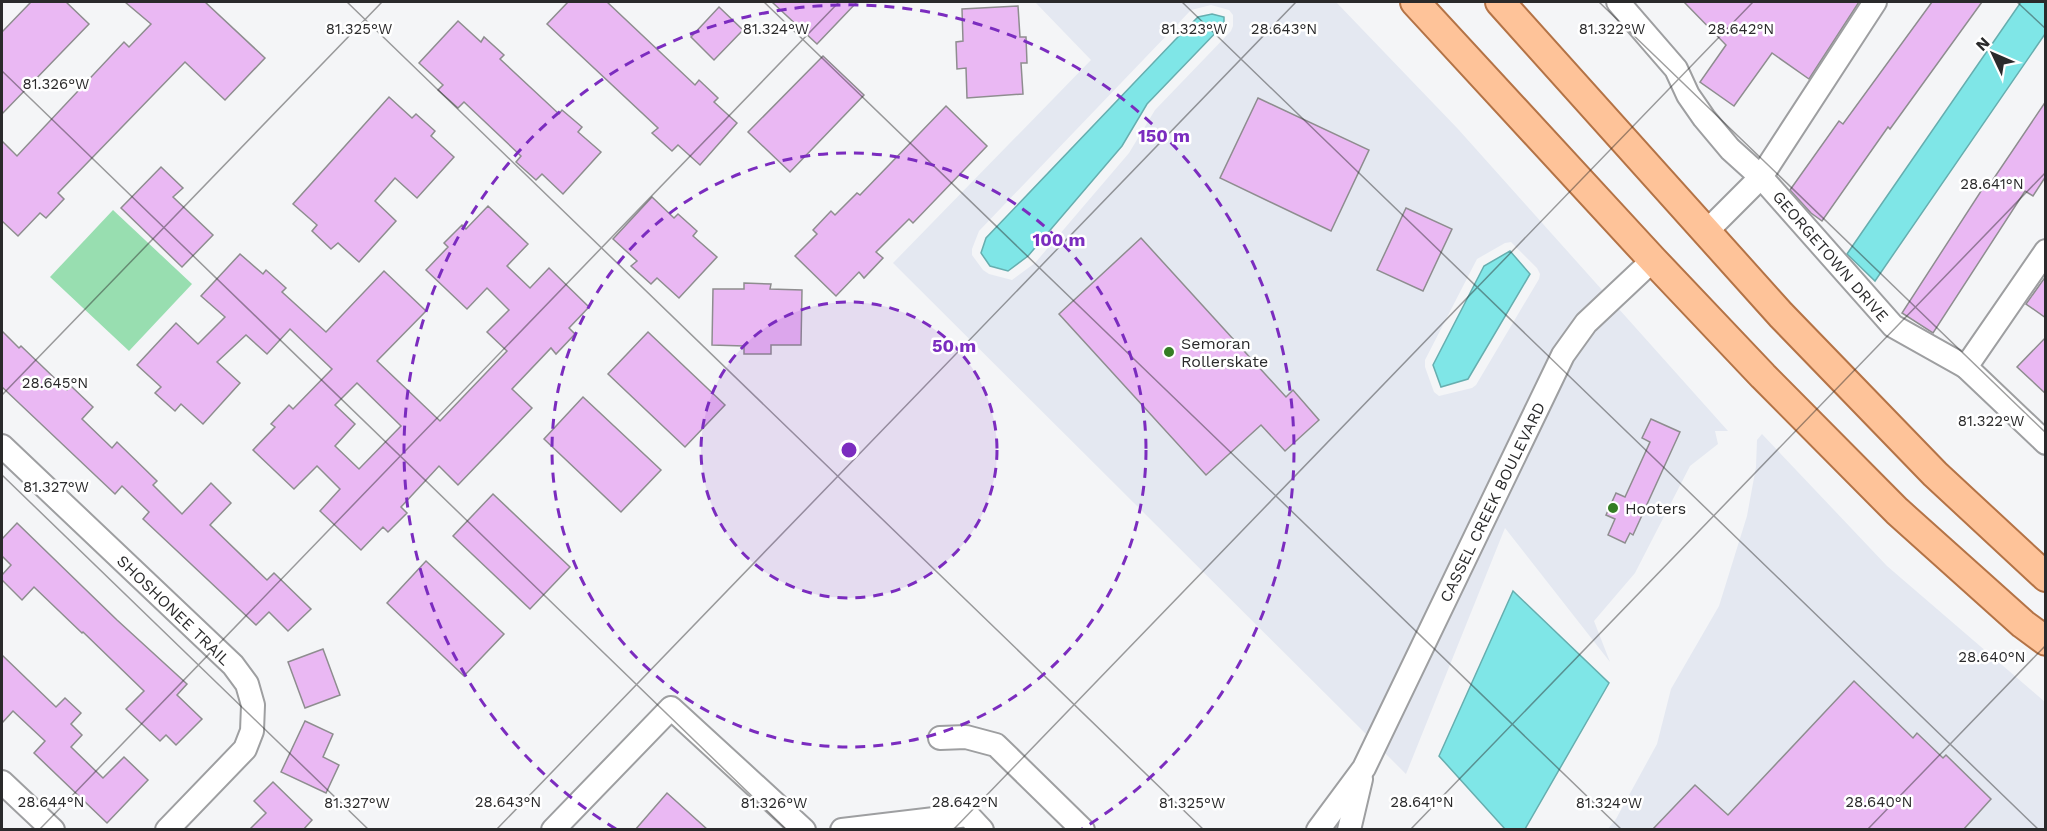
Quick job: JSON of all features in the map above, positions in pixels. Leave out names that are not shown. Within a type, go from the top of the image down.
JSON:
[{"type":"main road","points":[[1415,2],[1763,376],[1897,511],[2023,624],[2046,641]]},
{"type":"main road","points":[[1500,2],[1781,315],[1935,474],[2046,578]]},
{"type":"street","name":"GEORGETOWN DRIVE","points":[[1618,2],[1676,69],[1688,95],[1730,149],[1761,177],[1893,326],[1966,367],[2046,443]]},
{"type":"street","name":"GEORGETOWN DRIVE","points":[[1706,232],[1761,177],[1875,2]]},
{"type":"street","points":[[1966,367],[2046,251]]},
{"type":"street","name":"CASSEL CREEK BOULEVARD","points":[[1318,830],[1364,768],[1563,355],[1586,323],[1653,260]]},
{"type":"street","name":"SHOSHONEE TRAIL","points":[[2,446],[233,665],[247,684],[253,705],[252,731],[244,749],[167,830]]},
{"type":"street","points":[[553,830],[671,708],[804,830]]},
{"type":"street","points":[[940,738],[966,737],[996,745],[1083,830]]},
{"type":"street","name":"CASSEL CREEK BOULEVARD","points":[[1348,830],[1364,768]]},
{"type":"street","points":[[2,782],[52,830]]},
{"type":"street","points":[[842,830],[968,815],[982,830]]},
{"type":"shaded area","points":[[1035,2],[1336,2],[1458,129],[1603,291],[1578,314],[1553,349],[1367,735],[893,263],[1091,60]],"holes":[[[1211,5],[1229,10],[1233,15],[1231,31],[1155,110],[1129,153],[1035,263],[1012,280],[989,274],[983,270],[972,255],[979,231],[1191,10]],[[1511,242],[1537,268],[1540,274],[1539,279],[1476,385],[1439,396],[1434,392],[1425,367],[1425,360],[1477,259]]]},
{"type":"shaded area","points":[[1618,308],[1728,431],[1715,431],[1718,444],[1690,466],[1635,573],[1594,621],[1610,662],[1505,528],[1406,774],[1384,752],[1573,361],[1594,330]]},
{"type":"shaded area","points":[[1762,434],[1887,566],[2045,702],[2045,829],[1607,830],[1616,819],[1657,744],[1671,689],[1719,606],[1747,516],[1756,467],[1757,440]]},
{"type":"green space","points":[[113,210],[192,284],[129,351],[50,277]]},
{"type":"water","points":[[2021,2],[2045,2],[2045,34],[1875,281],[1847,254]]},
{"type":"water","points":[[1212,14],[1224,17],[1224,24],[1147,104],[1122,146],[1028,256],[1008,271],[990,266],[981,253],[986,238],[1198,17]]},
{"type":"water","points":[[1510,251],[1530,274],[1468,379],[1441,387],[1433,365],[1484,266]]},
{"type":"water","points":[[1513,591],[1609,683],[1525,829],[1505,829],[1439,756]]},
{"type":"building","points":[[31,2],[66,2],[89,24],[2,114],[2,32]]},
{"type":"building","points":[[125,2],[205,2],[265,58],[225,100],[185,62],[58,193],[64,199],[46,218],[40,213],[18,236],[2,221],[2,141],[17,156],[124,42],[129,47],[151,24]]},
{"type":"building","points":[[568,2],[607,2],[695,85],[699,80],[718,98],[714,102],[737,123],[700,165],[678,145],[672,151],[652,133],[658,128],[547,24]]},
{"type":"building","points":[[772,2],[857,2],[817,44]]},
{"type":"building","points":[[1684,2],[1859,2],[1809,79],[1772,53],[1734,106],[1700,82],[1726,45]]},
{"type":"building","points":[[1932,2],[1982,2],[1890,129],[1888,127],[1822,221],[1811,213],[1790,190],[1839,121],[1843,124]]},
{"type":"building","points":[[1018,6],[1020,37],[1026,37],[1027,63],[1021,63],[1023,94],[967,98],[966,68],[957,69],[956,42],[963,41],[962,9]]},
{"type":"building","points":[[719,7],[743,30],[714,60],[691,37]]},
{"type":"building","points":[[458,21],[481,42],[484,37],[504,55],[500,59],[559,114],[562,110],[582,127],[578,132],[601,152],[563,194],[542,174],[536,180],[516,162],[521,156],[464,102],[458,108],[438,90],[443,85],[419,63]]},
{"type":"building","points":[[823,56],[864,95],[790,172],[748,132]]},
{"type":"building","points":[[389,97],[412,118],[416,114],[435,131],[431,136],[454,157],[417,198],[395,178],[375,201],[396,221],[359,262],[338,243],[331,249],[312,231],[317,225],[293,204]]},
{"type":"building","points":[[1258,98],[1369,150],[1331,231],[1220,178]]},
{"type":"building","points":[[2046,101],[2046,176],[2033,196],[2025,191],[1933,333],[1902,313],[1983,188],[1986,190]]},
{"type":"building","points":[[946,106],[987,146],[913,223],[909,219],[876,252],[883,258],[864,278],[859,272],[836,296],[795,256],[817,234],[813,230],[831,211],[835,215],[857,193],[860,195]]},
{"type":"building","points":[[161,167],[183,188],[173,197],[213,235],[182,267],[121,208]]},
{"type":"building","points":[[652,197],[674,218],[678,214],[697,231],[693,236],[717,257],[679,298],[657,278],[651,284],[631,266],[637,261],[613,239]]},
{"type":"building","points":[[488,206],[528,244],[507,266],[530,288],[549,268],[589,307],[569,328],[575,334],[556,354],[551,348],[512,389],[532,408],[458,485],[439,466],[401,507],[407,513],[388,532],[383,527],[361,550],[320,511],[340,489],[317,466],[294,489],[253,450],[275,427],[271,424],[289,405],[293,409],[332,369],[290,329],[267,354],[246,335],[217,362],[240,383],[203,424],[181,404],[175,411],[155,393],[161,387],[137,365],[176,323],[198,344],[225,317],[201,296],[240,254],[263,274],[266,270],[286,288],[282,292],[326,332],[384,271],[426,311],[377,361],[440,421],[507,351],[487,332],[509,310],[487,288],[467,309],[426,270],[448,247],[444,243],[462,225],[466,229]],"holes":[[[357,383],[401,426],[359,469],[335,446],[355,424],[335,405]]]},
{"type":"building","points":[[1406,208],[1452,229],[1423,291],[1377,270]]},
{"type":"building","name":"Semoran Rollerskate","points":[[1141,238],[1286,397],[1293,390],[1319,420],[1285,451],[1261,425],[1206,475],[1059,314]]},
{"type":"building","points":[[2046,276],[2046,318],[2026,304]]},
{"type":"building","points":[[744,283],[771,284],[770,289],[802,290],[801,345],[771,345],[771,354],[744,354],[744,346],[712,345],[713,289],[744,289]]},
{"type":"building","points":[[2,331],[67,390],[71,386],[93,407],[82,419],[112,448],[117,442],[157,481],[153,485],[182,514],[211,483],[231,503],[210,525],[267,580],[274,573],[311,609],[288,631],[269,612],[256,625],[143,519],[149,512],[122,486],[115,494],[2,387]]},
{"type":"building","points":[[648,332],[725,405],[685,447],[608,374]]},
{"type":"building","points":[[2046,337],[2046,394],[2017,367]]},
{"type":"building","points":[[583,397],[661,470],[621,512],[544,439]]},
{"type":"building","points":[[1651,419],[1680,432],[1633,535],[1630,533],[1625,543],[1608,535],[1615,519],[1606,515],[1616,493],[1625,497],[1650,442],[1642,438]]},
{"type":"building","points":[[493,494],[570,567],[530,609],[453,536]]},
{"type":"building","points":[[17,523],[187,684],[177,695],[202,719],[176,745],[166,735],[160,741],[126,709],[144,691],[83,632],[34,587],[22,600],[2,580],[2,575],[11,565],[2,556],[2,539]]},
{"type":"building","points":[[426,561],[504,634],[464,676],[387,603]]},
{"type":"building","points":[[323,649],[340,695],[305,708],[288,662]]},
{"type":"building","points":[[2,655],[56,707],[65,698],[81,713],[71,724],[82,735],[71,747],[103,778],[124,757],[148,780],[107,823],[34,753],[45,741],[13,711],[2,723]]},
{"type":"building","points":[[1854,681],[1913,738],[1917,733],[1943,758],[1946,755],[1991,799],[1963,830],[1652,830],[1695,785],[1728,815]]},
{"type":"building","points":[[305,721],[333,734],[323,757],[339,765],[326,793],[281,772]]},
{"type":"building","points":[[273,782],[312,820],[303,830],[249,830],[266,813],[254,801]]},
{"type":"building","points":[[667,793],[708,830],[635,830]]},
{"type":"place","name":"Semoran Rollerskate","points":[[1169,352]]},
{"type":"place","name":"Hooters","points":[[1613,508]]}]
